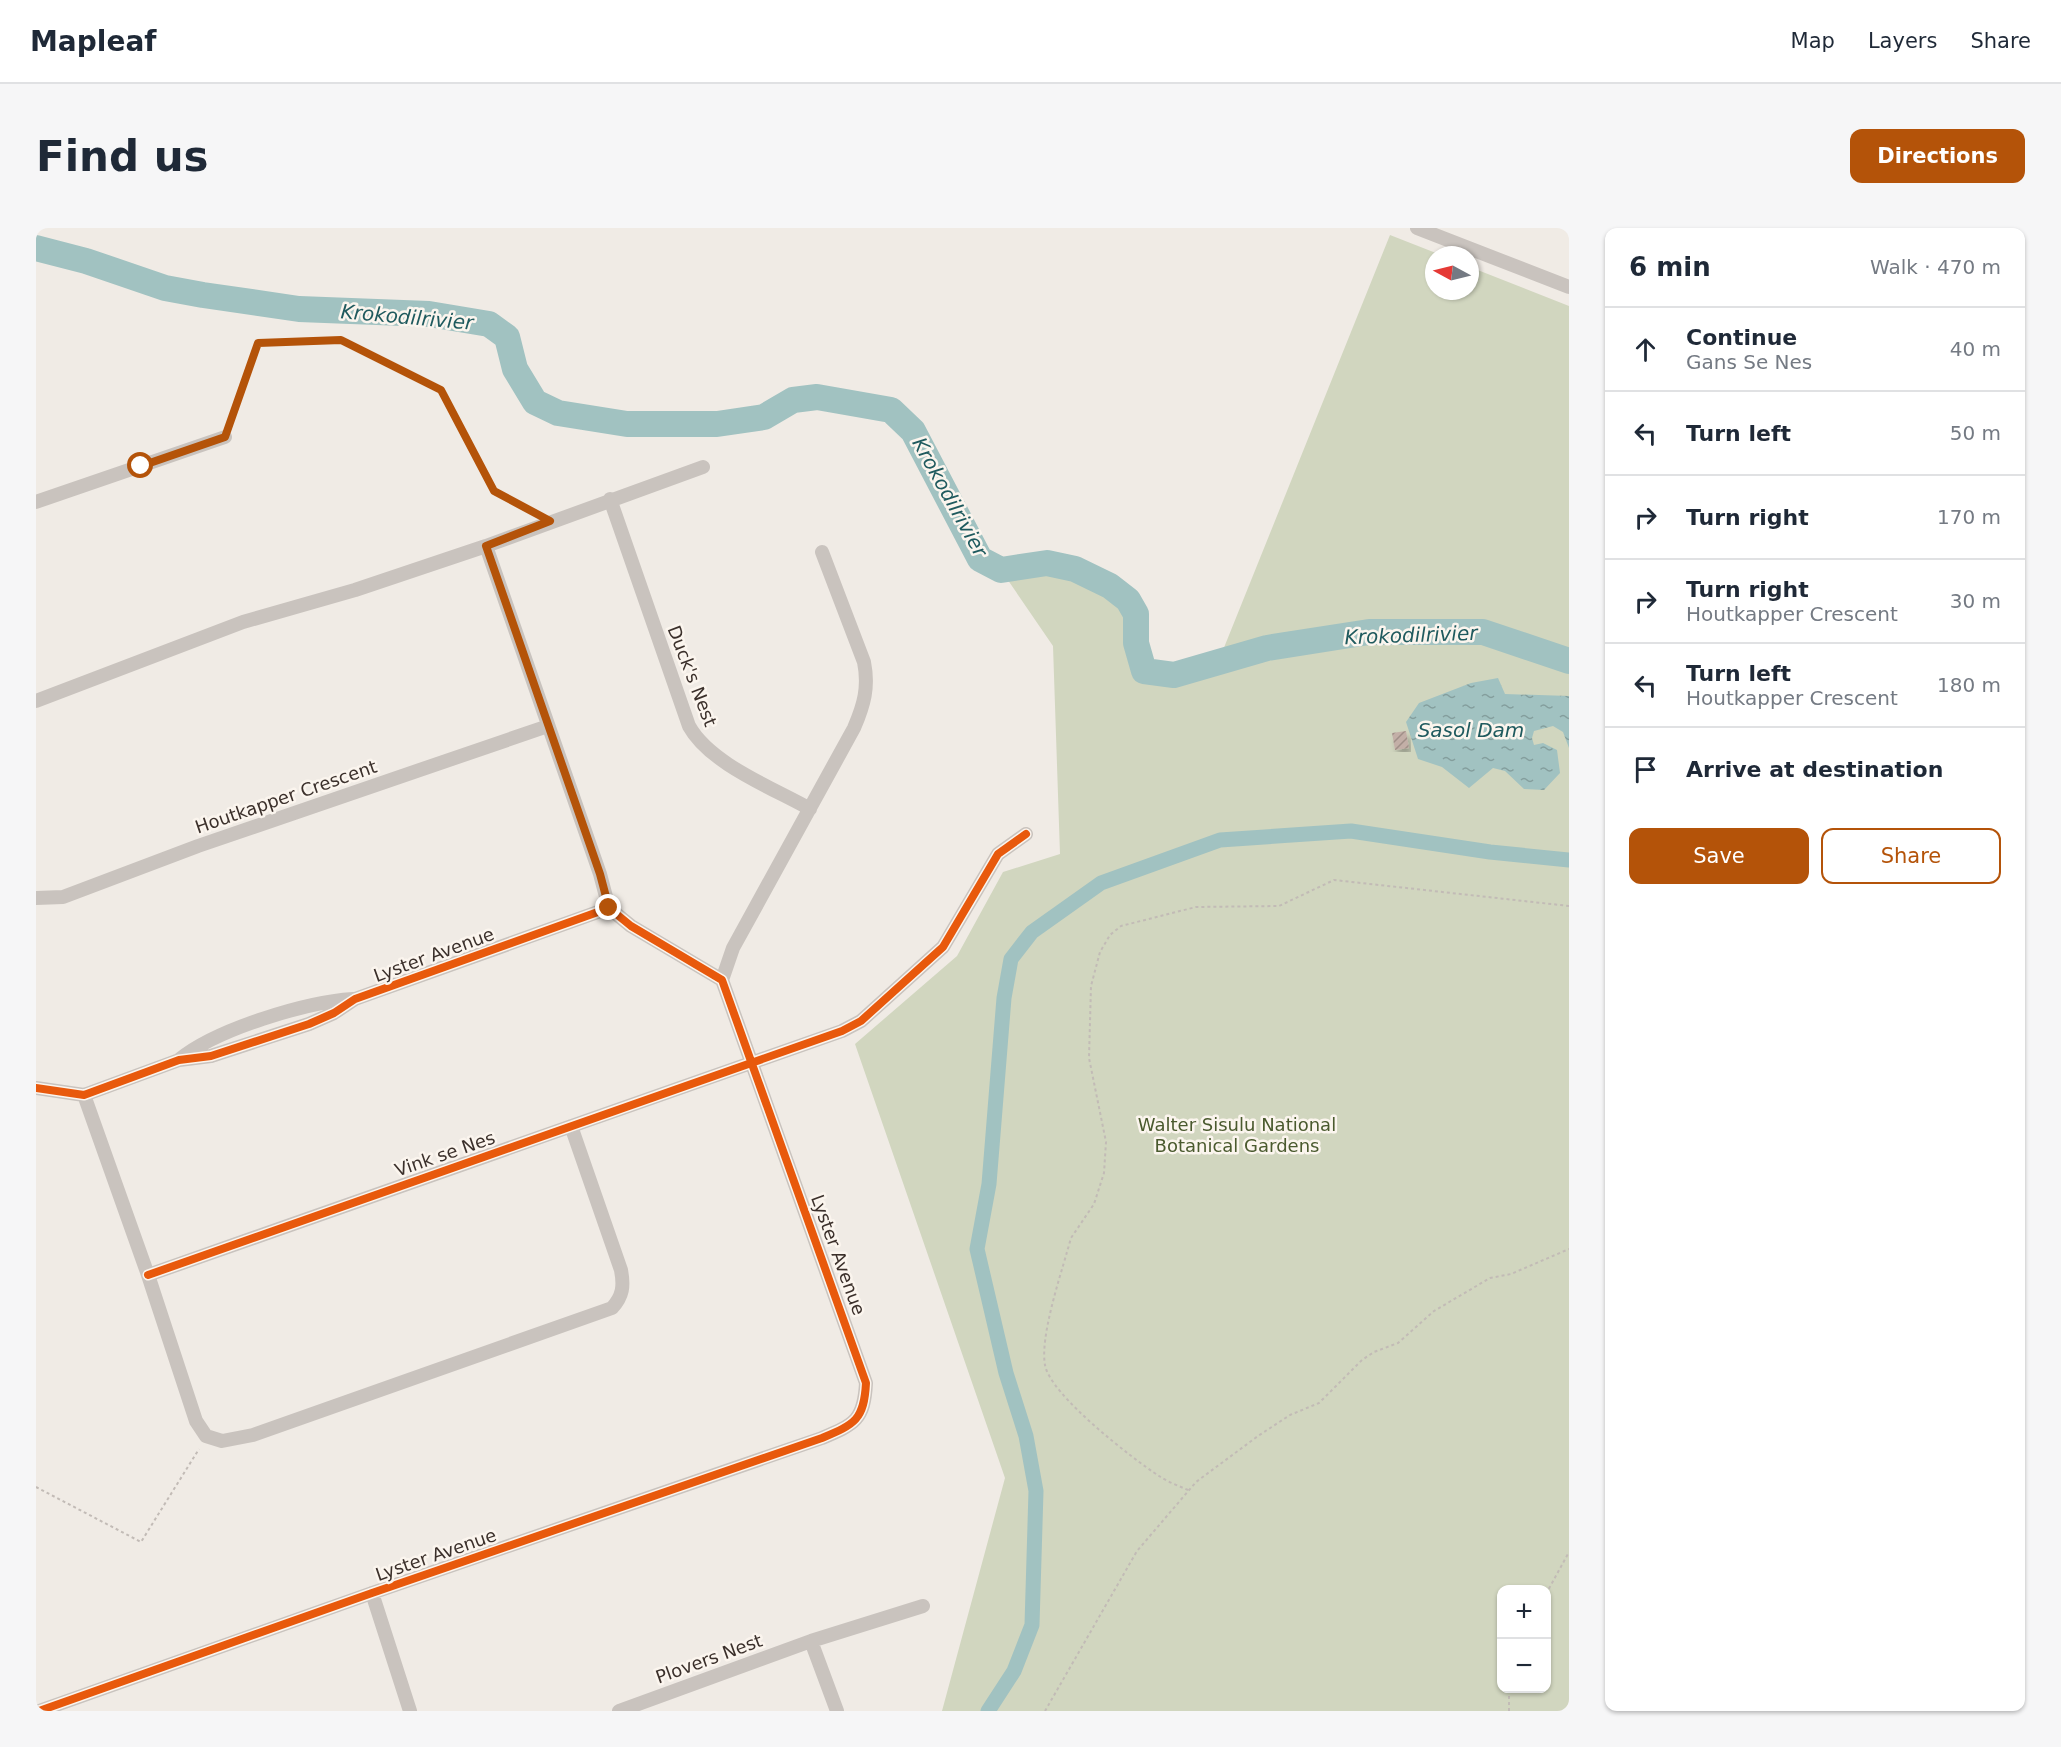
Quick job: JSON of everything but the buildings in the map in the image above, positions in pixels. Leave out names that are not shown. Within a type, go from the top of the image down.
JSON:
[{"type":"street","points":[[1418,228],[1569,287]]},
{"type":"street","points":[[36,502],[225,437]]},
{"type":"street","points":[[36,701],[273,612],[355,590],[486,546],[703,467]]},
{"type":"street","name":"Duck's Nest","points":[[610,499],[689,726],[696,739],[722,759],[810,809]]},
{"type":"street","points":[[486,546],[600,874],[609,908],[630,926],[722,980],[733,948],[861,711],[867,680],[864,662],[822,552]]},
{"type":"street","name":"Houtkapper Crescent","points":[[36,898],[63,897],[198,846],[548,726]]},
{"type":"street","name":"Vink se Nes","points":[[148,1275],[842,1031],[870,1014],[944,947],[998,854],[1026,834]]},
{"type":"street","name":"Lyster Avenue","points":[[36,1088],[84,1095],[179,1060],[207,1042],[259,1021],[306,1006],[355,999],[609,908]]},
{"type":"street","name":"Lyster Avenue","points":[[39,1711],[822,1438],[852,1425],[865,1406],[866,1383],[754,1063],[722,980]]},
{"type":"street","points":[[84,1095],[148,1275],[196,1421],[206,1436],[222,1441],[253,1435],[612,1308],[619,1300],[623,1290],[621,1270],[571,1126]]},
{"type":"street","points":[[372,1593],[410,1711]]},
{"type":"street","name":"Plovers Nest","points":[[619,1711],[811,1641],[923,1606]]},
{"type":"street","points":[[811,1641],[837,1711]]},
{"type":"path","points":[[225,437],[258,343],[341,340],[441,390],[494,491],[550,521]]},
{"type":"path","points":[[1188,1490],[1161,1478],[1108,1436],[1060,1392],[1044,1365],[1045,1342],[1069,1245],[1094,1204],[1104,1173],[1106,1142],[1089,1058],[1089,1011],[1093,972],[1110,934],[1129,922],[1196,907],[1279,906],[1334,880],[1569,906]]},
{"type":"path","points":[[1045,1711],[1137,1551],[1188,1490],[1258,1436],[1290,1415],[1319,1403],[1362,1360],[1374,1352],[1398,1343],[1434,1311],[1490,1278],[1511,1274],[1569,1249]]},
{"type":"path","points":[[36,1487],[141,1542],[206,1436]]},
{"type":"path","points":[[1551,1585],[1569,1551]]},
{"type":"path","points":[[1509,1693],[1509,1711]]},
{"type":"green space","name":"Walter Sisulu National Botanical Gardens","points":[[1390,235],[1425,249],[1425,300],[1479,300],[1479,271],[1569,306],[1569,1711],[942,1711],[1005,1478],[855,1044],[957,956],[1003,872],[1060,854],[1053,646],[1001,570],[1039,560],[1075,569],[1128,600],[1136,624],[1145,671],[1168,676],[1219,660]]},
{"type":"water","name":"Sasol Dam","points":[[1498,678],[1505,694],[1569,696],[1569,748],[1563,732],[1553,726],[1534,731],[1532,738],[1534,745],[1543,743],[1557,750],[1560,773],[1544,790],[1524,789],[1505,771],[1493,768],[1469,788],[1442,767],[1418,759],[1406,722],[1419,703],[1471,683]]},
{"type":"waterway","name":"Krokodilrivier","points":[[36,248],[86,261],[165,288],[203,295],[299,309],[429,314],[489,324],[507,337],[515,369],[535,402],[558,413],[627,424],[717,424],[764,417],[793,400],[817,397],[891,410],[913,431],[980,559],[1001,570],[1047,563],[1075,569],[1110,586],[1128,600],[1136,614],[1136,643],[1144,671],[1174,675],[1267,648],[1369,632],[1483,632],[1569,661]]},
{"type":"waterway","points":[[988,1711],[1014,1671],[1032,1625],[1036,1491],[1026,1436],[1006,1373],[977,1249],[989,1184],[1004,998],[1011,959],[1032,932],[1101,883],[1220,840],[1351,831],[1490,852],[1569,860]]},
{"type":"cycle path","points":[[148,1275],[842,1031],[861,1021],[943,947],[998,854],[1026,834]]},
{"type":"cycle path","points":[[36,1088],[84,1095],[179,1060],[211,1056],[309,1024],[334,1013],[355,999],[609,908],[631,926],[722,980],[866,1383],[863,1405],[856,1419],[843,1429],[822,1438],[39,1711]]},
{"type":"route","points":[[141,466],[225,437],[258,343],[341,340],[441,390],[494,491],[550,521],[486,546],[600,874],[609,908]]}]
